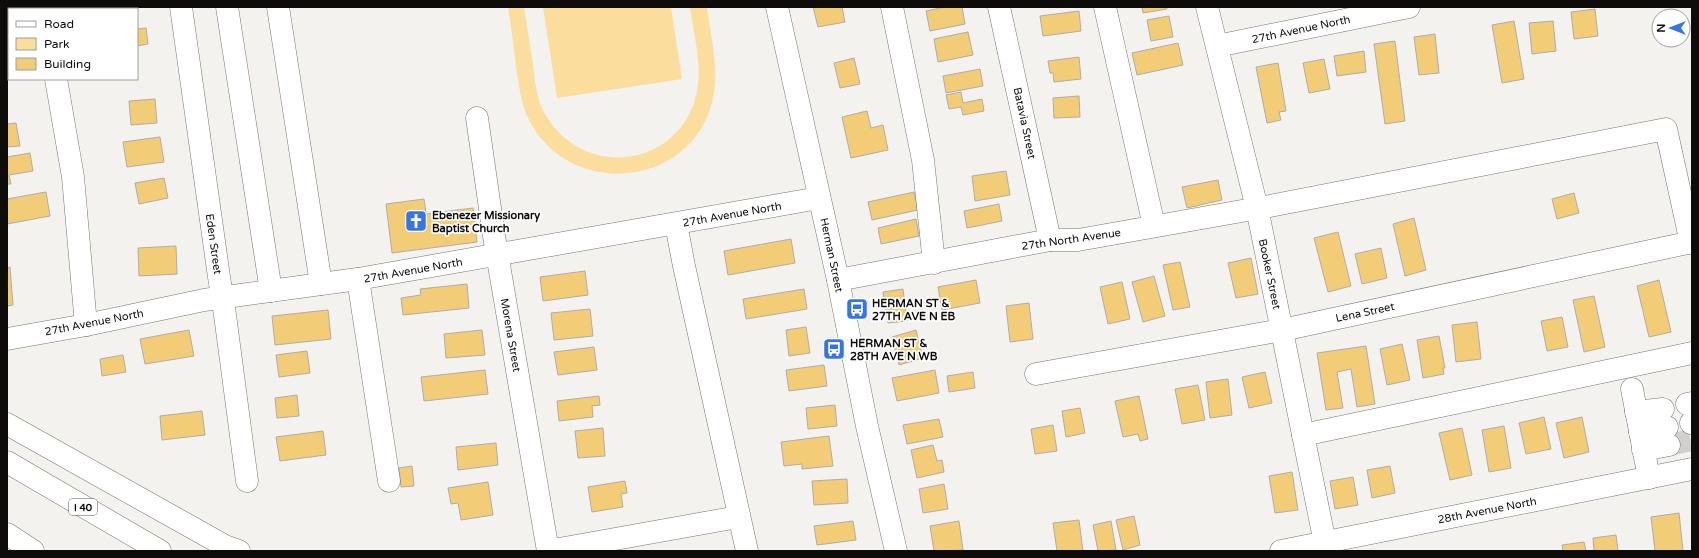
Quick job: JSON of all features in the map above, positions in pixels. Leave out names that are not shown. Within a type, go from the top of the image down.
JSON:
[{"type":"main road","name":"Eden Street","points":[[181,7],[247,481]]},
{"type":"main road","points":[[227,7],[271,291]]},
{"type":"main road","points":[[278,7],[321,284]]},
{"type":"main road","name":"Herman Street","points":[[777,7],[838,280],[867,426],[896,551]]},
{"type":"main road","points":[[892,7],[924,160],[934,262]]},
{"type":"main road","name":"Batavia Street","points":[[999,7],[1050,240]]},
{"type":"main road","points":[[1105,7],[1154,226]]},
{"type":"main road","name":"Booker Street","points":[[1207,7],[1256,208],[1325,543]]},
{"type":"main road","name":"27th Avenue North","points":[[1217,46],[1409,7]]},
{"type":"main road","points":[[56,80],[73,177],[86,325]]},
{"type":"main road","name":"Morena Street","points":[[477,118],[498,255],[548,551]]},
{"type":"main road","name":"27th North Avenue","points":[[838,280],[1050,240],[1078,240],[1256,208],[1666,129],[1691,243]]},
{"type":"main road","name":"27th Avenue North","points":[[7,339],[86,325],[204,300],[358,279],[819,198]]},
{"type":"main road","points":[[676,224],[738,517],[747,551]]},
{"type":"main road","name":"Lena Street","points":[[1036,374],[1282,330],[1691,243]]},
{"type":"main road","points":[[358,279],[389,481]]},
{"type":"main road","points":[[1303,435],[1692,353]]},
{"type":"main road","points":[[1632,389],[1649,478]]},
{"type":"main road","points":[[7,424],[225,546],[239,551]]},
{"type":"main road","points":[[1640,431],[1666,427],[1640,431]]},
{"type":"main road","name":"I 40","points":[[7,462],[160,551]]},
{"type":"main road","name":"28th Avenue North","points":[[1281,551],[1692,469]]},
{"type":"main road","points":[[548,551],[738,517]]},
{"type":"main road","points":[[7,534],[33,551]]},
{"type":"green space","points":[[508,7],[524,7],[538,96],[545,114],[560,134],[580,148],[601,156],[624,157],[646,153],[666,142],[682,126],[694,103],[699,80],[698,55],[690,7],[707,7],[714,57],[715,82],[711,106],[698,134],[678,154],[653,168],[625,173],[597,172],[570,162],[547,145],[526,114],[519,87]]},
{"type":"green space","points":[[543,7],[671,7],[682,79],[557,98]]},
{"type":"building","points":[[813,7],[842,7],[845,22],[818,27]]},
{"type":"building","points":[[945,7],[962,7],[965,24],[930,31],[926,11]]},
{"type":"building","points":[[1142,7],[1166,7],[1167,9],[1143,13]]},
{"type":"building","points":[[1595,9],[1598,36],[1574,39],[1571,12]]},
{"type":"building","points":[[1079,11],[1081,31],[1043,36],[1040,16]]},
{"type":"building","points":[[1169,16],[1173,37],[1151,41],[1147,20]]},
{"type":"building","points":[[1514,21],[1524,79],[1502,83],[1492,25]]},
{"type":"building","points":[[1553,21],[1556,51],[1532,54],[1529,23]]},
{"type":"building","points":[[146,28],[148,44],[138,46],[138,29]]},
{"type":"building","points":[[968,32],[973,55],[938,62],[934,39]]},
{"type":"building","points":[[1435,34],[1439,73],[1419,75],[1414,37]]},
{"type":"building","points":[[1395,41],[1405,121],[1385,124],[1374,44]]},
{"type":"building","points":[[1178,43],[1183,65],[1137,75],[1132,53]]},
{"type":"building","points":[[1364,51],[1366,72],[1337,76],[1334,56]]},
{"type":"building","points":[[1079,57],[1081,79],[1054,82],[1053,73],[1050,73],[1048,61]]},
{"type":"building","points":[[854,58],[860,84],[840,88],[834,63]]},
{"type":"building","points":[[1324,59],[1330,89],[1309,93],[1303,63]]},
{"type":"building","points":[[1278,63],[1286,111],[1279,112],[1281,120],[1267,123],[1256,67]]},
{"type":"building","points":[[980,69],[983,86],[946,93],[943,76]]},
{"type":"building","points":[[961,92],[963,103],[982,99],[984,111],[963,115],[961,107],[949,109],[946,95]]},
{"type":"building","points":[[1079,96],[1080,117],[1054,118],[1053,98]]},
{"type":"building","points":[[155,99],[157,123],[131,125],[129,101]]},
{"type":"building","points":[[867,111],[871,128],[883,125],[888,150],[851,158],[842,117]]},
{"type":"building","points":[[16,123],[20,146],[7,147],[7,124]]},
{"type":"building","points":[[160,137],[164,162],[127,167],[123,142]]},
{"type":"building","points":[[30,153],[33,171],[9,175],[11,184],[7,184],[7,157]]},
{"type":"building","points":[[1006,171],[1010,195],[975,201],[972,176]]},
{"type":"building","points":[[164,178],[168,198],[139,204],[135,183]]},
{"type":"building","points":[[1218,180],[1222,200],[1187,208],[1182,187]]},
{"type":"building","points":[[46,192],[50,216],[7,224],[7,199]]},
{"type":"building","points":[[914,192],[918,210],[872,220],[868,202]]},
{"type":"building","points":[[1574,193],[1579,213],[1557,219],[1552,199]]},
{"type":"building","points":[[424,199],[426,214],[473,208],[477,242],[392,253],[386,204]]},
{"type":"building","points":[[999,204],[1002,221],[967,228],[964,211]]},
{"type":"building","points":[[1414,218],[1426,270],[1405,276],[1393,224]]},
{"type":"building","points":[[916,219],[919,236],[881,244],[878,228]]},
{"type":"building","points":[[1338,232],[1351,286],[1328,292],[1314,238]]},
{"type":"building","points":[[791,239],[795,263],[728,275],[724,251]]},
{"type":"building","points":[[176,246],[177,274],[139,276],[138,248]]},
{"type":"building","points":[[1381,248],[1387,278],[1362,284],[1355,254]]},
{"type":"building","points":[[1251,258],[1258,294],[1236,298],[1228,263]]},
{"type":"building","points":[[1180,262],[1190,307],[1173,310],[1163,265]]},
{"type":"building","points":[[10,267],[13,305],[7,306],[7,268]]},
{"type":"building","points":[[585,271],[588,295],[543,301],[540,277]]},
{"type":"building","points":[[1154,276],[1165,316],[1143,322],[1132,282]]},
{"type":"building","points":[[976,280],[980,303],[942,310],[938,287]]},
{"type":"building","points":[[1659,280],[1671,332],[1649,337],[1637,286]]},
{"type":"building","points":[[1122,282],[1130,319],[1108,324],[1100,287]]},
{"type":"building","points":[[467,284],[469,308],[403,315],[401,298],[421,295],[420,289]]},
{"type":"building","points":[[804,289],[807,309],[746,319],[743,299]]},
{"type":"building","points":[[903,289],[907,321],[888,323],[883,292]]},
{"type":"building","points":[[1594,296],[1605,347],[1584,352],[1573,300]]},
{"type":"building","points":[[1029,303],[1033,339],[1010,342],[1006,306]]},
{"type":"building","points":[[590,309],[593,336],[554,340],[551,313]]},
{"type":"building","points":[[328,310],[331,339],[275,345],[272,316]]},
{"type":"building","points":[[1562,317],[1568,347],[1547,351],[1541,321]]},
{"type":"building","points":[[1477,322],[1481,359],[1456,362],[1452,325]]},
{"type":"building","points":[[806,327],[810,353],[789,356],[786,330]]},
{"type":"building","points":[[189,330],[194,356],[145,364],[140,339]]},
{"type":"building","points":[[482,330],[485,355],[446,358],[444,334]]},
{"type":"building","points":[[916,330],[923,358],[899,365],[892,337]]},
{"type":"building","points":[[1439,336],[1445,368],[1443,368],[1444,374],[1423,378],[1417,340]]},
{"type":"building","points":[[1402,344],[1410,380],[1387,385],[1380,349]]},
{"type":"building","points":[[1366,346],[1375,404],[1357,407],[1351,369],[1337,372],[1343,408],[1326,410],[1317,353]]},
{"type":"building","points":[[594,347],[597,370],[558,375],[554,352]]},
{"type":"building","points":[[307,351],[310,373],[279,377],[276,355]]},
{"type":"building","points":[[123,355],[126,372],[102,376],[100,359]]},
{"type":"building","points":[[824,365],[827,386],[789,391],[786,370]]},
{"type":"building","points":[[485,370],[488,394],[424,401],[421,377]]},
{"type":"building","points":[[935,370],[939,393],[897,401],[892,378]]},
{"type":"building","points":[[973,372],[975,388],[949,392],[947,376]]},
{"type":"building","points":[[1265,372],[1272,403],[1249,408],[1242,377]]},
{"type":"building","points":[[1228,379],[1232,415],[1210,418],[1206,382]]},
{"type":"building","points":[[1198,385],[1205,420],[1182,424],[1175,389]]},
{"type":"building","points":[[297,395],[299,416],[277,418],[275,398]]},
{"type":"building","points":[[599,396],[600,405],[592,406],[593,417],[559,421],[557,401]]},
{"type":"building","points":[[1139,396],[1148,439],[1140,441],[1138,434],[1123,437],[1115,401]]},
{"type":"building","points":[[835,405],[837,426],[808,429],[806,408]]},
{"type":"building","points":[[1080,408],[1085,433],[1066,437],[1062,411]]},
{"type":"building","points":[[202,411],[205,435],[162,440],[160,416]]},
{"type":"building","points":[[1544,417],[1551,449],[1526,454],[1519,423]]},
{"type":"building","points":[[1582,417],[1589,452],[1564,458],[1556,423]]},
{"type":"building","points":[[939,419],[943,437],[907,444],[903,425]]},
{"type":"building","points":[[1053,425],[1057,451],[1035,454],[1031,429]]},
{"type":"building","points":[[1504,426],[1511,468],[1489,472],[1482,430]]},
{"type":"building","points":[[603,428],[605,456],[578,458],[575,431]]},
{"type":"building","points":[[1462,428],[1472,475],[1450,480],[1439,433]]},
{"type":"building","points":[[323,431],[326,455],[280,461],[276,437]]},
{"type":"building","points":[[829,436],[833,466],[802,469],[802,464],[784,466],[781,442]]},
{"type":"building","points":[[496,443],[498,465],[458,470],[456,447]]},
{"type":"building","points":[[933,445],[937,461],[942,460],[944,472],[917,478],[911,450]]},
{"type":"building","points":[[412,466],[414,486],[401,487],[399,468]]},
{"type":"building","points":[[1390,466],[1395,493],[1372,498],[1367,470]]},
{"type":"building","points":[[1292,472],[1298,510],[1275,513],[1269,476]]},
{"type":"building","points":[[1353,477],[1358,505],[1335,509],[1330,481]]},
{"type":"building","points":[[847,479],[848,503],[814,505],[812,481]]},
{"type":"building","points":[[625,481],[627,493],[621,494],[623,507],[592,512],[588,487]]},
{"type":"building","points":[[488,482],[493,515],[461,520],[458,503],[451,504],[448,488]]},
{"type":"building","points":[[944,484],[948,509],[923,513],[919,489]]},
{"type":"building","points":[[1679,513],[1683,551],[1655,551],[1651,517]]},
{"type":"building","points":[[1134,516],[1140,545],[1123,550],[1116,520]]},
{"type":"building","points":[[1079,520],[1083,551],[1057,551],[1053,523]]},
{"type":"building","points":[[853,521],[856,540],[817,545],[814,526]]},
{"type":"building","points":[[959,521],[963,550],[934,551],[930,526]]},
{"type":"building","points":[[1111,521],[1116,550],[1098,551],[1093,525]]},
{"type":"building","points":[[1616,535],[1618,551],[1594,551],[1593,538]]},
{"type":"building","points":[[1584,542],[1586,551],[1563,551],[1562,545]]},
{"type":"tunnel","points":[[1669,445],[1692,440]]},
{"type":"place","name":"Ebenezer Missionary Baptist Church","points":[[416,221]]},
{"type":"place","name":"HERMAN ST & 27TH AVE N EB","points":[[857,309]]},
{"type":"place","name":"HERMAN ST & 28TH AVE N WB","points":[[834,349]]}]
